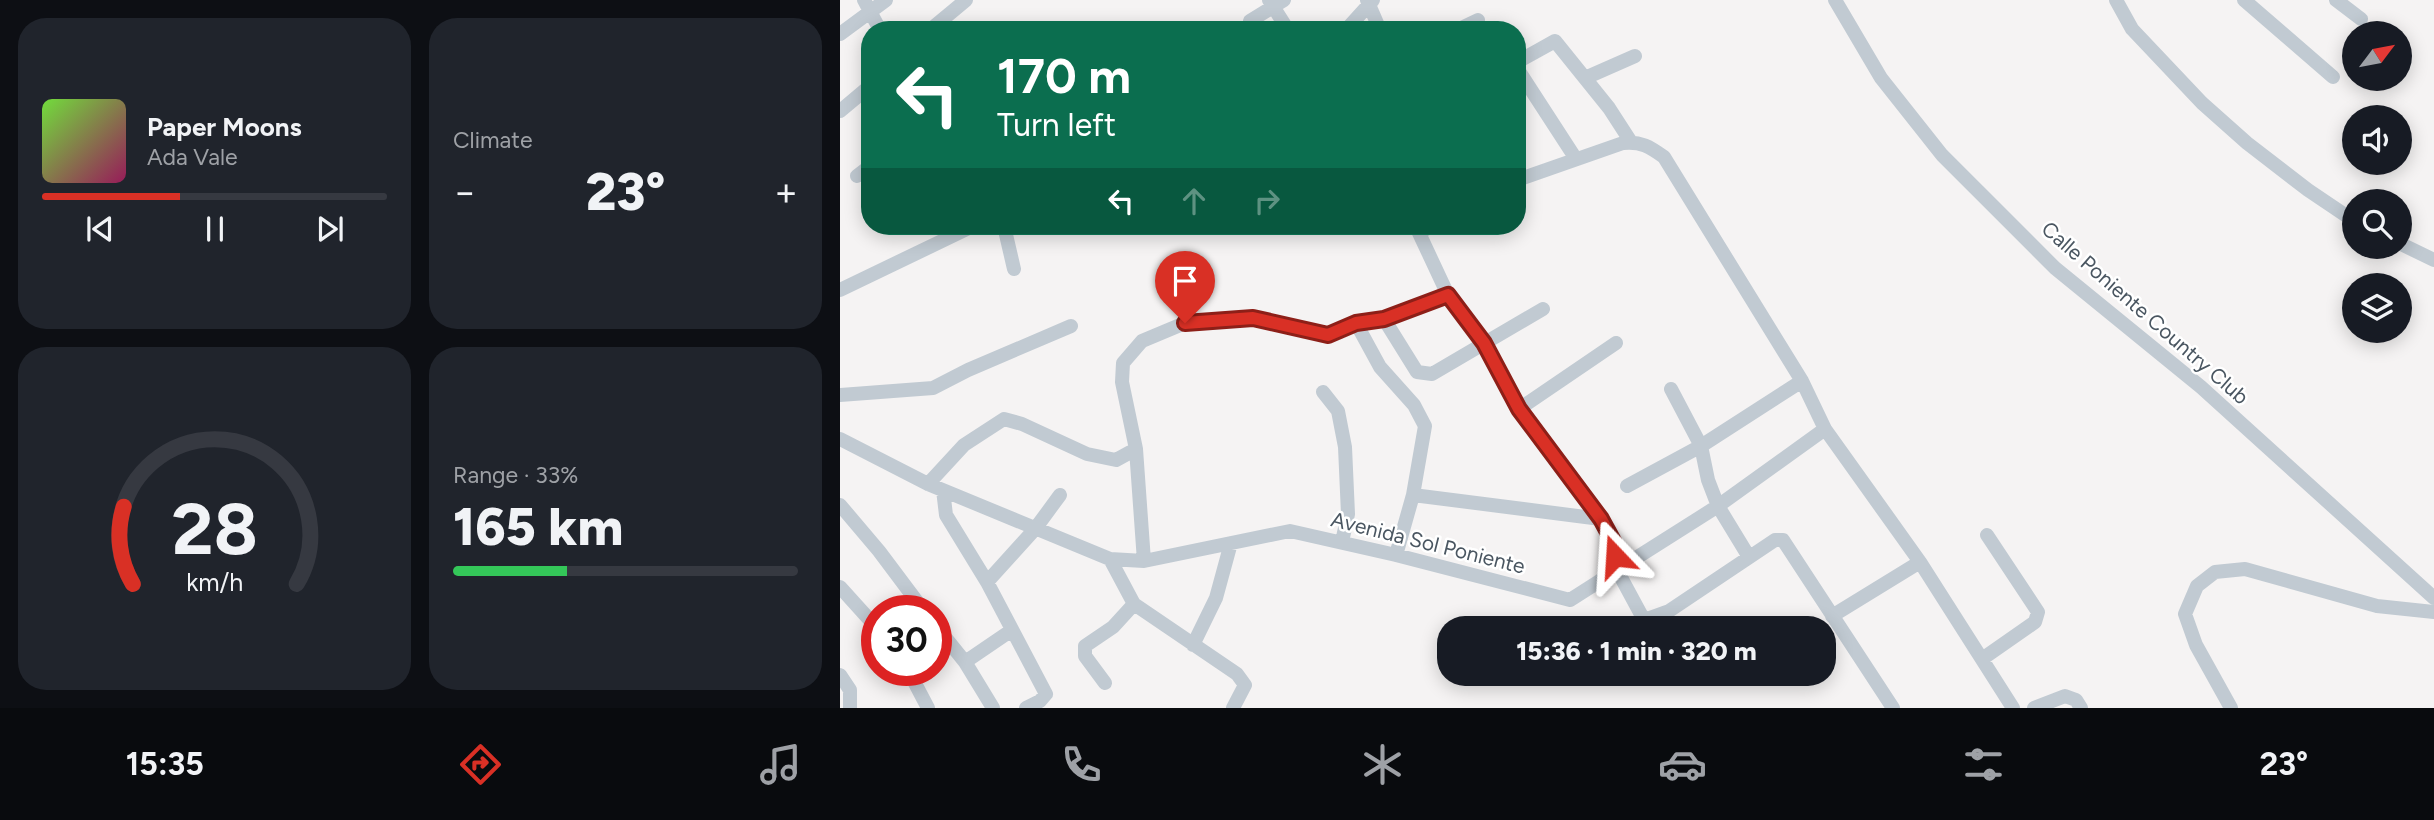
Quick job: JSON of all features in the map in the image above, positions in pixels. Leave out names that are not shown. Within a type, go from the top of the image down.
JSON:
[{"type":"street","points":[[840,34],[867,6],[886,0]]},
{"type":"street","points":[[941,21],[966,0]]},
{"type":"street","name":"Calle Poniente Country Club","points":[[1835,0],[1881,78],[1942,155],[2055,268],[2201,387],[2434,598]]},
{"type":"street","points":[[2116,0],[2133,29],[2202,103],[2247,143],[2342,213]]},
{"type":"street","points":[[2244,0],[2333,78]]},
{"type":"street","points":[[2336,0],[2361,19]]},
{"type":"street","points":[[1353,21],[1370,1]]},
{"type":"street","points":[[1370,1],[1377,21]]},
{"type":"street","points":[[1250,21],[1275,2],[1284,21]]},
{"type":"street","points":[[1526,57],[1555,41],[1609,108],[1631,142]]},
{"type":"street","points":[[1585,78],[1635,56]]},
{"type":"street","points":[[1526,82],[1576,159]]},
{"type":"street","points":[[840,111],[861,94]]},
{"type":"street","points":[[1526,177],[1631,142],[1650,147],[1664,157],[1802,381],[1825,429],[1920,562],[2013,708]]},
{"type":"street","points":[[857,176],[861,173]]},
{"type":"street","points":[[840,289],[954,235]]},
{"type":"street","points":[[1006,235],[1014,269]]},
{"type":"street","points":[[1424,235],[1448,295],[1484,343],[1519,409],[1601,519],[1613,541],[1617,570],[1637,616]]},
{"type":"street","points":[[2412,249],[2434,260]]},
{"type":"street","points":[[1144,561],[1136,449],[1122,382],[1123,363],[1142,341],[1185,323],[1253,318],[1328,335],[1356,323],[1384,319],[1448,295]]},
{"type":"street","points":[[1384,319],[1417,372],[1432,374],[1543,309]]},
{"type":"street","points":[[1356,323],[1380,367],[1414,405],[1425,426],[1413,495],[1396,555]]},
{"type":"street","points":[[840,396],[933,388],[968,369],[1071,326]]},
{"type":"street","points":[[1519,409],[1616,343]]},
{"type":"street","points":[[1627,485],[1701,446],[1802,381]]},
{"type":"street","points":[[1671,389],[1701,446],[1708,480],[1718,506],[1749,557]]},
{"type":"street","points":[[1323,392],[1338,411],[1345,447],[1348,513],[1342,542]]},
{"type":"street","points":[[928,484],[964,445],[1004,419],[1022,424],[1087,454],[1116,460],[1136,449]]},
{"type":"street","name":"Avenida Sol Poniente","points":[[840,439],[928,484],[1110,559],[1144,561],[1290,530],[1570,600],[1718,506],[1825,429]]},
{"type":"street","points":[[943,490],[946,514],[987,582],[1046,694],[1040,701],[1026,708]]},
{"type":"street","points":[[987,582],[1060,495]]},
{"type":"street","points":[[1413,495],[1601,519]]},
{"type":"street","points":[[840,505],[913,595]]},
{"type":"street","points":[[1982,659],[2035,622],[2038,612],[1987,535]]},
{"type":"street","points":[[1658,616],[1775,540],[1783,540],[1832,616],[1920,562]]},
{"type":"street","points":[[1193,645],[1216,598],[1231,543]]},
{"type":"street","points":[[1110,559],[1134,604],[1237,674],[1245,685],[1233,708]]},
{"type":"street","points":[[2231,708],[2196,645],[2185,614],[2197,586],[2215,572],[2245,569],[2378,606],[2434,612]]},
{"type":"street","points":[[840,587],[861,610]]},
{"type":"street","points":[[1105,683],[1085,656],[1084,646],[1113,627],[1134,604]]},
{"type":"street","points":[[1836,622],[1893,708]]},
{"type":"street","points":[[965,662],[1012,630]]},
{"type":"street","points":[[952,646],[993,708]]},
{"type":"street","points":[[840,675],[850,690],[850,708]]},
{"type":"street","points":[[916,686],[928,708]]},
{"type":"street","points":[[2034,708],[2065,696],[2076,700],[2081,708]]},
{"type":"route","points":[[1185,323],[1253,318],[1328,335],[1356,323],[1384,319],[1448,295],[1484,343],[1519,409],[1601,519],[1613,541],[1615,556]]}]
